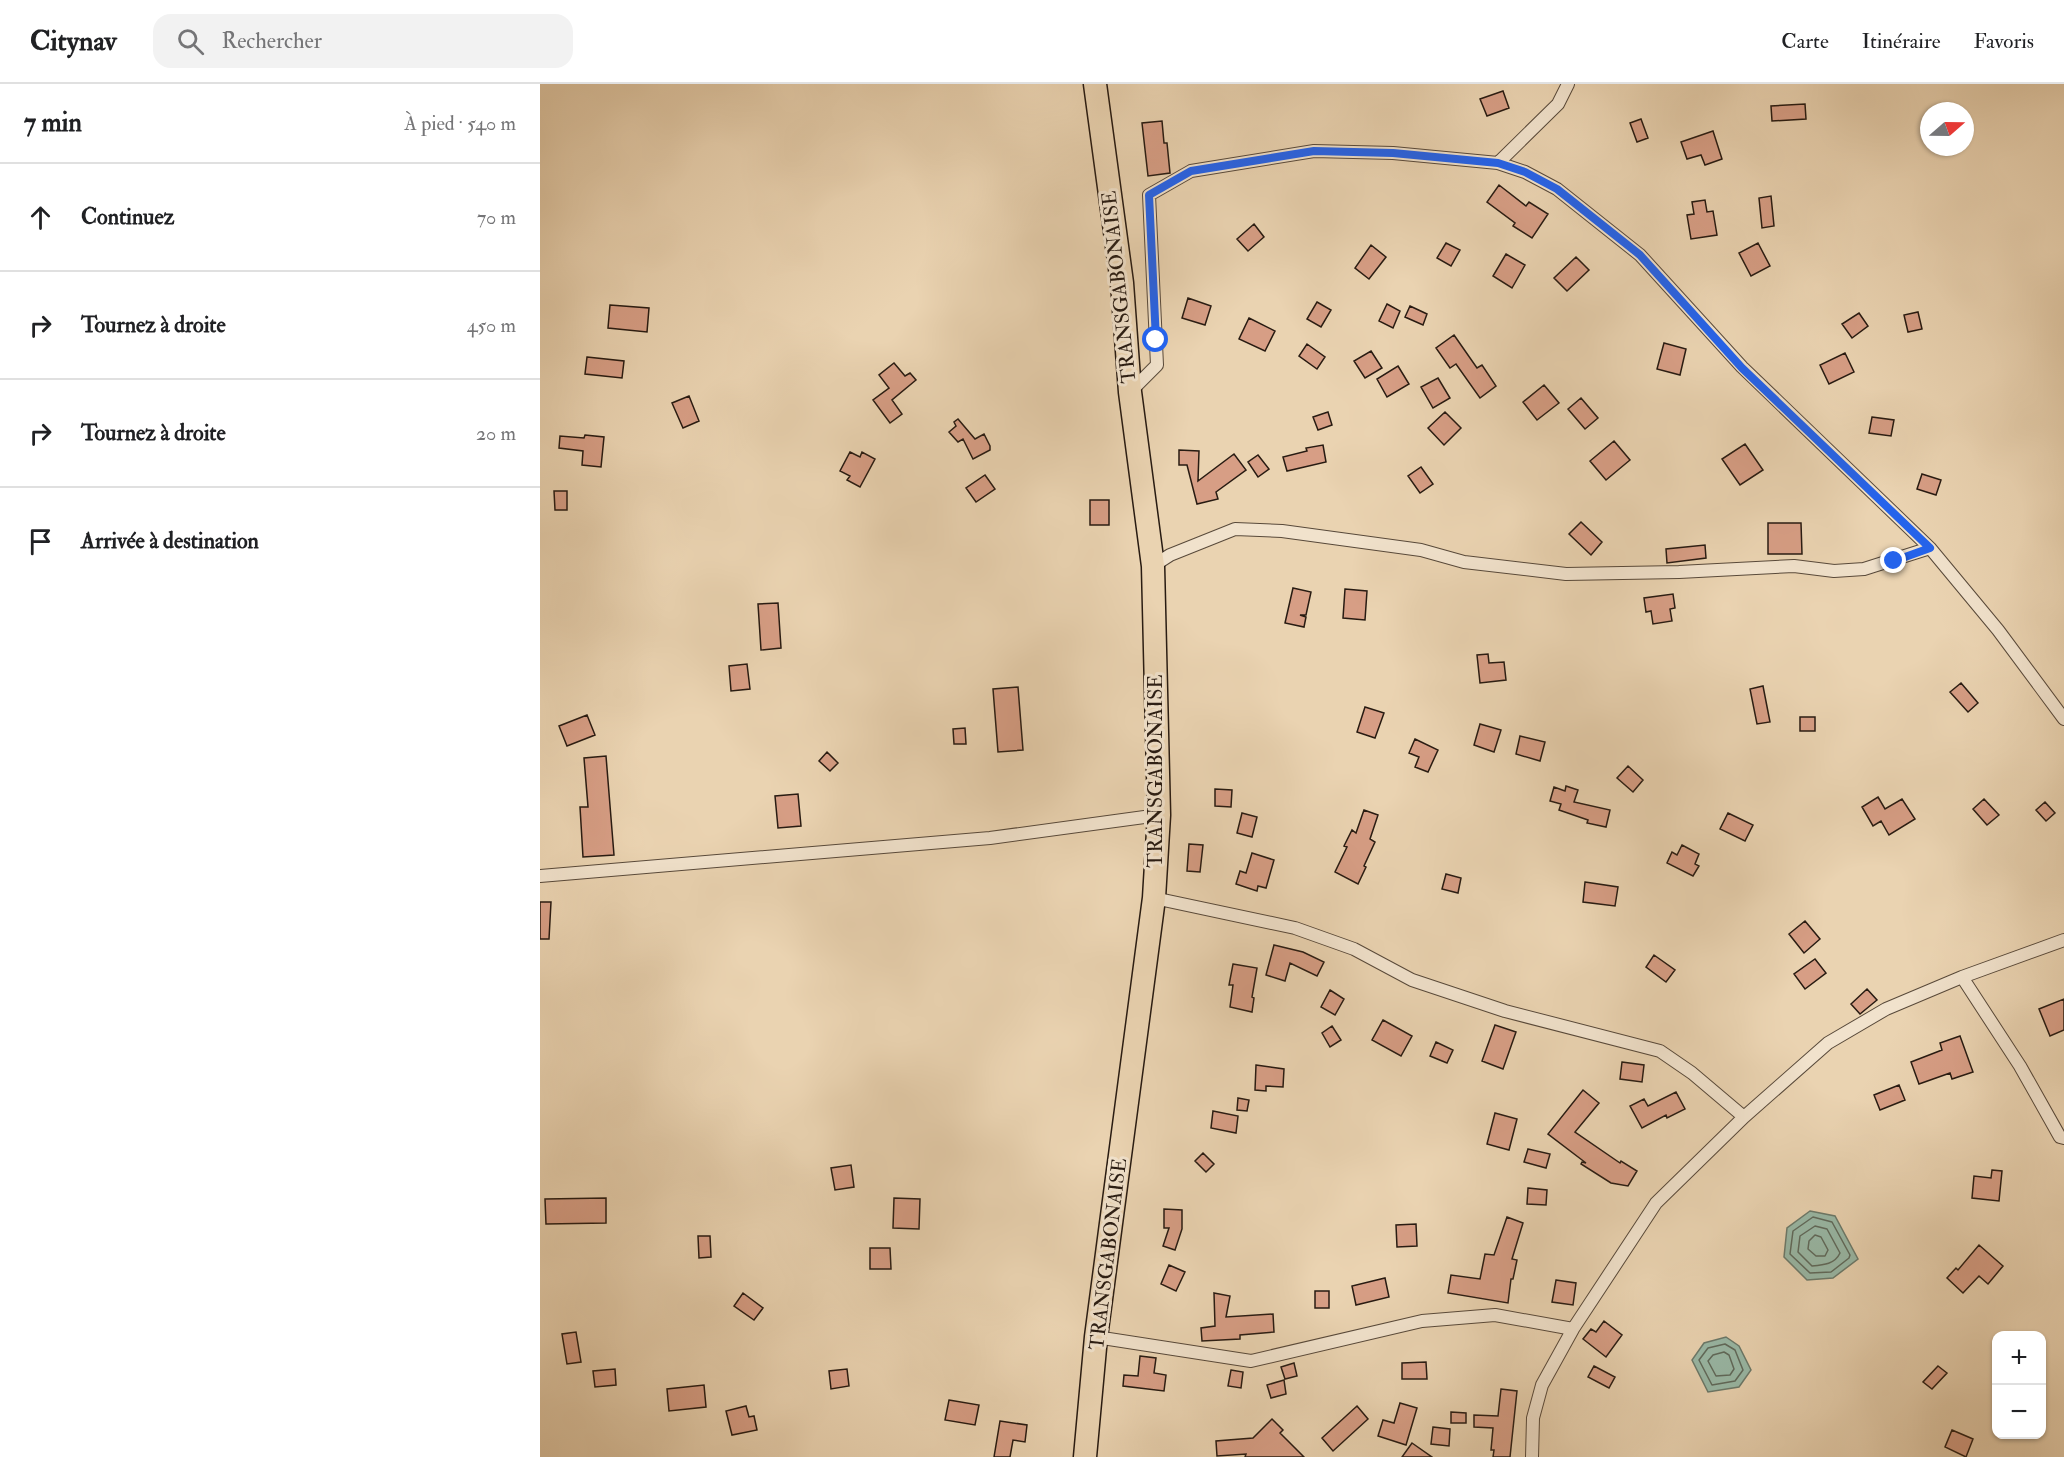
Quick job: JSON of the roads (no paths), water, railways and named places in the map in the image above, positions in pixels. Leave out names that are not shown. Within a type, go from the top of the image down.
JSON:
[{"type":"highway","name":"TRANSGABONAISE","points":[[1085,1457],[1096,1337],[1154,898],[1159,815],[1153,566],[1130,392],[1122,283],[1095,84]]},
{"type":"street","points":[[1498,163],[1558,104],[1568,84]]},
{"type":"street","points":[[1130,392],[1157,365],[1149,195],[1191,171],[1314,151],[1393,153],[1498,163],[1525,172],[1557,189],[1640,255],[1742,368],[1930,548],[1998,630],[2064,717]]},
{"type":"street","points":[[1153,566],[1170,555],[1235,530],[1282,531],[1421,550],[1464,562],[1566,574],[1679,572],[1794,566],[1834,571],[1864,569],[1930,548]]},
{"type":"street","points":[[540,876],[990,838],[1159,815]]},
{"type":"street","points":[[1154,898],[1295,928],[1354,949],[1412,980],[1505,1011],[1660,1051],[1692,1073],[1744,1117]]},
{"type":"street","points":[[1532,1457],[1533,1418],[1542,1386],[1573,1329],[1656,1203],[1744,1117],[1828,1043],[1886,1009],[1962,977],[2064,940]]},
{"type":"street","points":[[1962,977],[2020,1066],[2060,1137],[2064,1138]]},
{"type":"street","points":[[1096,1337],[1251,1361],[1422,1321],[1495,1315],[1573,1329]]},
{"type":"water","points":[[1810,1211],[1835,1216],[1858,1259],[1833,1278],[1807,1280],[1784,1257],[1787,1228]]},
{"type":"water","points":[[1726,1337],[1739,1346],[1751,1370],[1739,1387],[1708,1392],[1692,1360],[1704,1343]]}]
